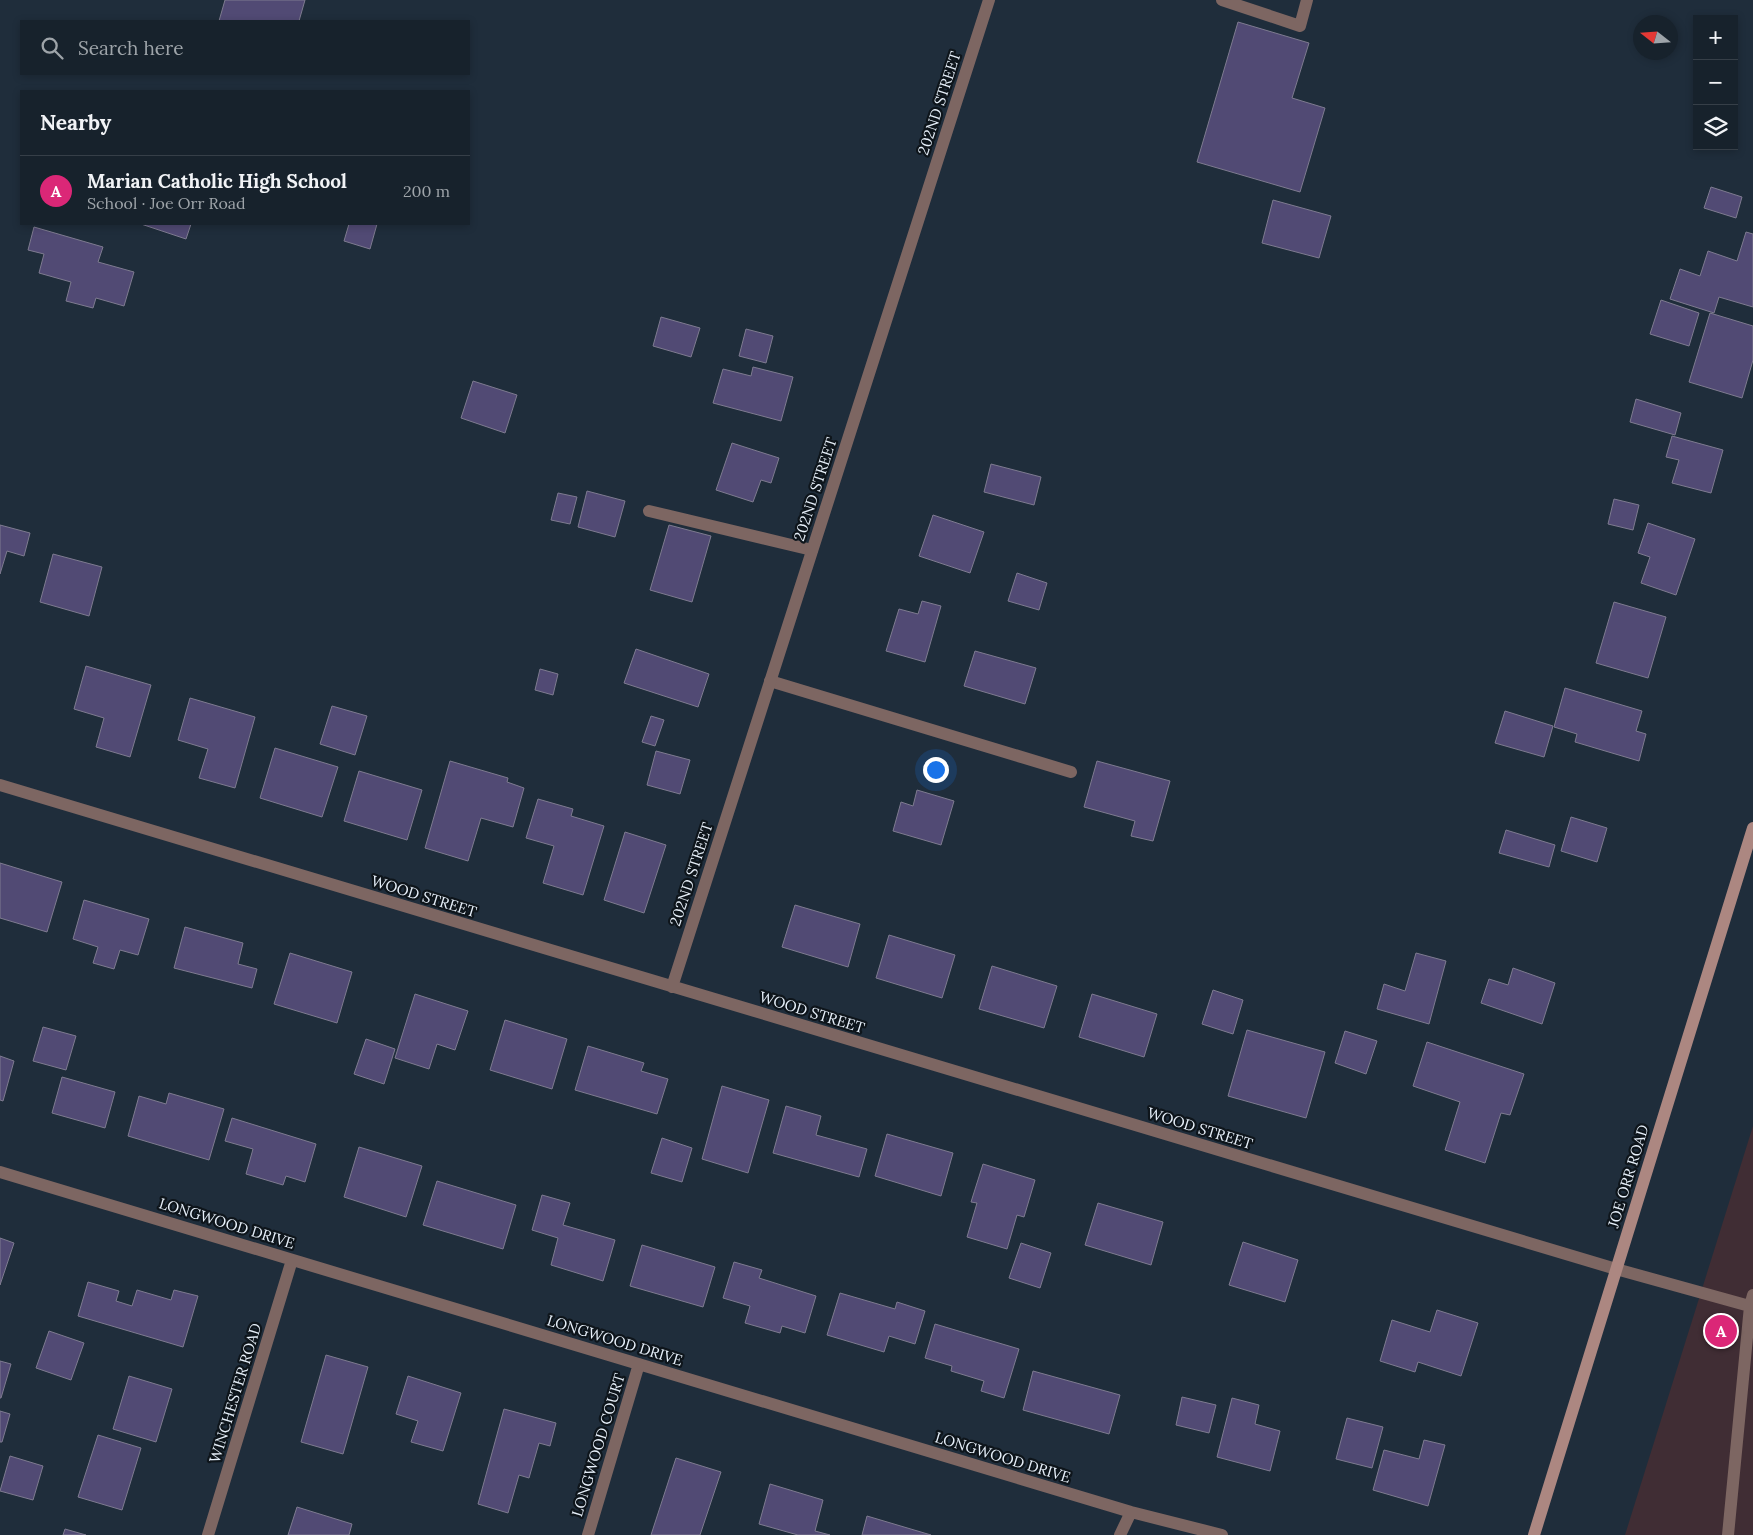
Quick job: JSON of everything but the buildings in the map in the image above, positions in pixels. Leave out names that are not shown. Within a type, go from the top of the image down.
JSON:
[{"type":"street","name":"202ND STREET","points":[[672,987],[989,0]]},
{"type":"street","points":[[1222,0],[1300,26],[1307,0]]},
{"type":"street","points":[[649,510],[812,550]]},
{"type":"street","points":[[770,681],[1072,772]]},
{"type":"street","name":"WOOD STREET","points":[[0,785],[1616,1269],[1752,1303]]},
{"type":"street","name":"JOE ORR ROAD","points":[[1534,1535],[1753,828]]},
{"type":"street","name":"LONGWOOD DRIVE","points":[[0,1172],[1131,1512],[1222,1535]]},
{"type":"street","name":"WINCHESTER ROAD","points":[[208,1535],[292,1260]]},
{"type":"street","points":[[1728,1535],[1752,1303]]},
{"type":"street","name":"LONGWOOD COURT","points":[[588,1535],[639,1364]]},
{"type":"street","points":[[1120,1535],[1131,1512]]},
{"type":"shaded area","points":[[1753,1126],[1753,1535],[1625,1535]]},
{"type":"place","name":"Marian Catholic High School","points":[[1721,1331]]}]
